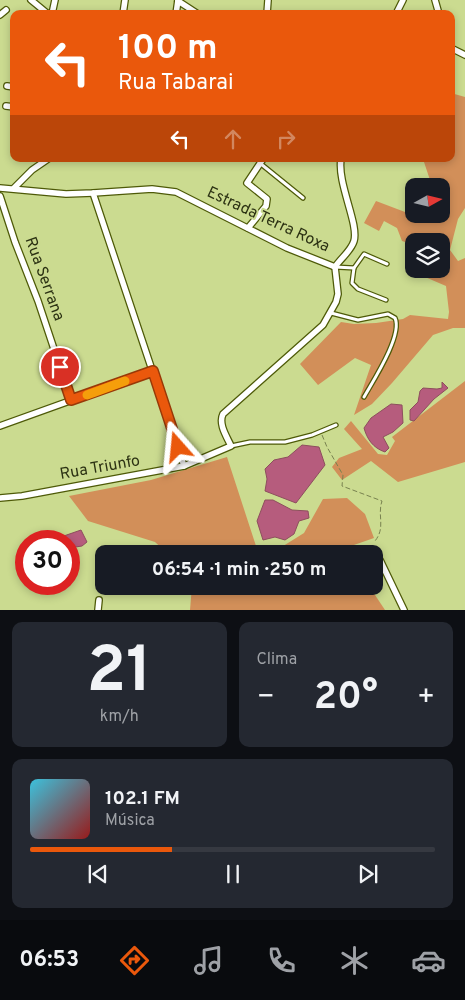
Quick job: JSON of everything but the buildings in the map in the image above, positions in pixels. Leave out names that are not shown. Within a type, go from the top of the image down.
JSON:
[{"type":"street","points":[[31,0],[43,10]]},
{"type":"street","points":[[178,1],[192,10]]},
{"type":"street","points":[[0,15],[6,10]]},
{"type":"street","points":[[6,106],[10,106]]},
{"type":"street","points":[[14,188],[32,170],[44,162]]},
{"type":"street","points":[[248,228],[266,206],[266,199],[247,183],[261,162]]},
{"type":"street","name":"Estrada Terra Roxa","points":[[93,194],[164,189],[185,196],[295,251],[335,267],[350,248],[354,235],[338,162]]},
{"type":"street","points":[[0,188],[52,193],[93,194],[184,466]]},
{"type":"street","name":"Rua Serrana","points":[[0,196],[71,400]]},
{"type":"street","points":[[231,446],[222,423],[221,418],[223,414],[323,325],[331,313],[338,294],[339,285],[335,267]]},
{"type":"street","points":[[0,426],[153,371]]},
{"type":"street","name":"Rua Triunfo","points":[[0,498],[22,496],[184,466],[231,446]]},
{"type":"street","points":[[383,566],[404,610]]},
{"type":"street","points":[[98,610],[99,600]]},
{"type":"lane","points":[[263,162],[303,198]]},
{"type":"lane","points":[[386,300],[358,289],[352,282],[354,268],[364,254],[388,264]]},
{"type":"lane","points":[[335,267],[354,268]]},
{"type":"lane","points":[[331,313],[358,320],[388,314],[395,318],[397,322],[397,329],[386,359],[364,398]]},
{"type":"lane","points":[[231,446],[250,442],[285,442],[320,432],[336,425]]},
{"type":"path","points":[[320,432],[343,475],[342,486],[382,501],[380,508],[380,535],[375,541]]},
{"type":"shaded area","points":[[455,94],[465,97],[465,208],[458,219],[450,250],[450,233],[405,233],[405,242],[402,241],[397,228],[384,221],[379,231],[364,223],[376,201],[405,212],[405,223],[450,223],[450,178],[429,178],[424,162],[455,162]]},
{"type":"shaded area","points":[[450,250],[458,261],[465,258],[465,328],[453,328],[433,335],[372,404],[354,415],[371,365],[355,358],[318,385],[300,364],[341,322],[354,324],[376,323],[403,319],[410,315],[448,319],[446,286],[427,278],[450,278]]},
{"type":"shaded area","points":[[465,381],[465,462],[398,482],[371,461],[342,480],[332,467],[339,458],[362,449],[344,429],[351,421],[378,454],[387,455],[395,441],[392,437]]},
{"type":"shaded area","points":[[442,382],[448,388],[434,399],[414,421],[410,420],[410,410],[418,402],[420,391],[423,388],[442,388]]},
{"type":"shaded area","points":[[391,404],[402,405],[403,423],[393,432],[383,437],[389,448],[385,452],[371,443],[364,428],[371,418]]},
{"type":"shaded area","points":[[302,445],[319,447],[325,465],[296,503],[265,491],[267,479],[265,469],[274,460],[288,457]]},
{"type":"shaded area","points":[[227,457],[256,545],[158,545],[155,542],[88,521],[69,496],[151,480]]},
{"type":"shaded area","points":[[347,498],[365,514],[374,538],[354,545],[285,545],[304,533],[323,499]]},
{"type":"shaded area","points":[[265,500],[273,500],[292,510],[308,511],[309,518],[299,521],[294,534],[285,540],[275,537],[263,540],[257,521]]},
{"type":"shaded area","points":[[80,530],[87,542],[80,546]]},
{"type":"shaded area","points":[[191,595],[375,595],[385,610],[190,610]]},
{"type":"slow traffic","points":[[87,395],[125,381]]},
{"type":"route","points":[[60,367],[71,400],[153,371],[178,447]]}]
